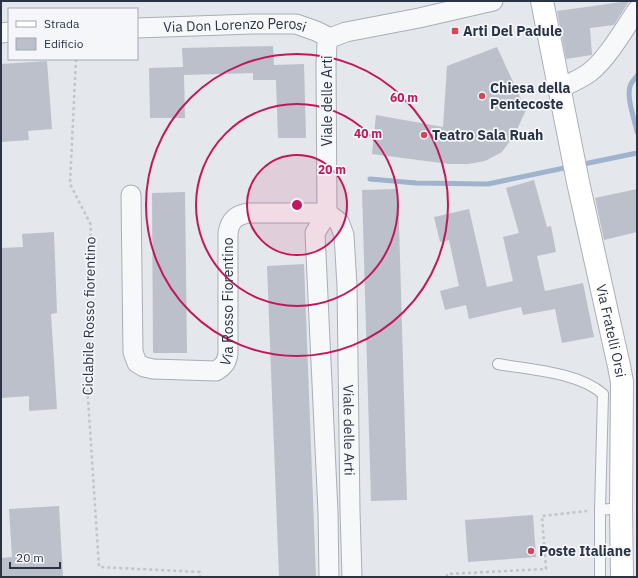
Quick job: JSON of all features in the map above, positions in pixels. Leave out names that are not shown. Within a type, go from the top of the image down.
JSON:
[{"type":"main road","name":"Via Fratelli Orsi","points":[[542,1],[578,182],[620,366],[622,382],[622,577]]},
{"type":"street","name":"Viale delle Arti","points":[[329,577],[328,512],[315,233],[327,212],[327,44],[330,38],[346,32],[419,18],[493,1]]},
{"type":"street","points":[[560,88],[577,81],[592,71],[610,50],[637,10]]},
{"type":"street","name":"Via Don Lorenzo Perosi","points":[[138,28],[296,24],[330,38]]},
{"type":"street","name":"Via Rosso Fiorentino","points":[[131,195],[133,352],[136,363],[153,369],[216,371],[222,367],[227,360],[228,233],[230,224],[234,218],[241,214],[249,213],[327,212]]},
{"type":"street","name":"Viale delle Arti","points":[[327,212],[339,222],[344,235],[347,286],[352,577]]},
{"type":"street","points":[[328,512],[350,511]]},
{"type":"lane","name":"Via Fratelli Orsi","points":[[498,364],[550,373],[579,380],[595,387],[603,394],[600,510]]},
{"type":"lane","points":[[600,577],[600,510],[621,508]]},
{"type":"path","name":"Ciclabile Rosso fiorentino","points":[[76,60],[70,184],[91,225],[86,368],[99,567],[200,572],[200,577]]},
{"type":"path","points":[[447,577],[447,574],[546,569],[542,516],[600,510]]},
{"type":"building","points":[[629,1],[614,25],[590,28],[592,55],[566,59],[557,11]]},
{"type":"building","points":[[273,46],[274,65],[304,64],[306,138],[278,138],[276,80],[253,80],[253,73],[184,75],[185,118],[150,118],[149,68],[183,67],[182,48]]},
{"type":"building","name":"Chiesa della Pentecoste","points":[[497,47],[526,110],[515,134],[502,152],[485,161],[468,164],[449,164],[372,154],[376,115],[443,127],[447,66]]},
{"type":"building","points":[[47,61],[52,129],[28,131],[29,140],[1,142],[1,64]]},
{"type":"building","points":[[534,180],[547,227],[551,226],[556,252],[537,256],[545,291],[583,283],[594,337],[562,343],[555,309],[523,315],[521,307],[469,319],[466,305],[445,310],[440,291],[459,286],[449,240],[440,242],[434,217],[469,209],[487,287],[513,281],[503,237],[519,233],[506,188]]},
{"type":"building","points":[[398,189],[407,500],[371,501],[362,190]]},
{"type":"building","points":[[637,189],[637,232],[604,240],[595,198]]},
{"type":"building","points":[[185,192],[187,353],[153,353],[152,193]]},
{"type":"building","points":[[54,232],[57,313],[51,314],[57,409],[29,411],[29,396],[1,398],[1,248],[23,247],[22,234]]},
{"type":"building","points":[[304,264],[316,577],[279,577],[267,266]]},
{"type":"building","points":[[59,506],[63,577],[1,577],[1,558],[12,557],[9,509]]},
{"type":"building","points":[[533,515],[536,557],[468,562],[465,520]]},
{"type":"waterway","points":[[637,76],[629,88],[631,108],[637,132]]},
{"type":"waterway","points":[[579,165],[637,153]]},
{"type":"waterway","points":[[370,179],[416,183],[488,184],[569,167]]},
{"type":"place","name":"Arti Del Padule","points":[[455,31]]},
{"type":"place","name":"Chiesa della Pentecoste","points":[[482,96]]},
{"type":"place","name":"Teatro Sala Ruah","points":[[424,135]]},
{"type":"place","name":"Poste Italiane","points":[[531,551]]}]
